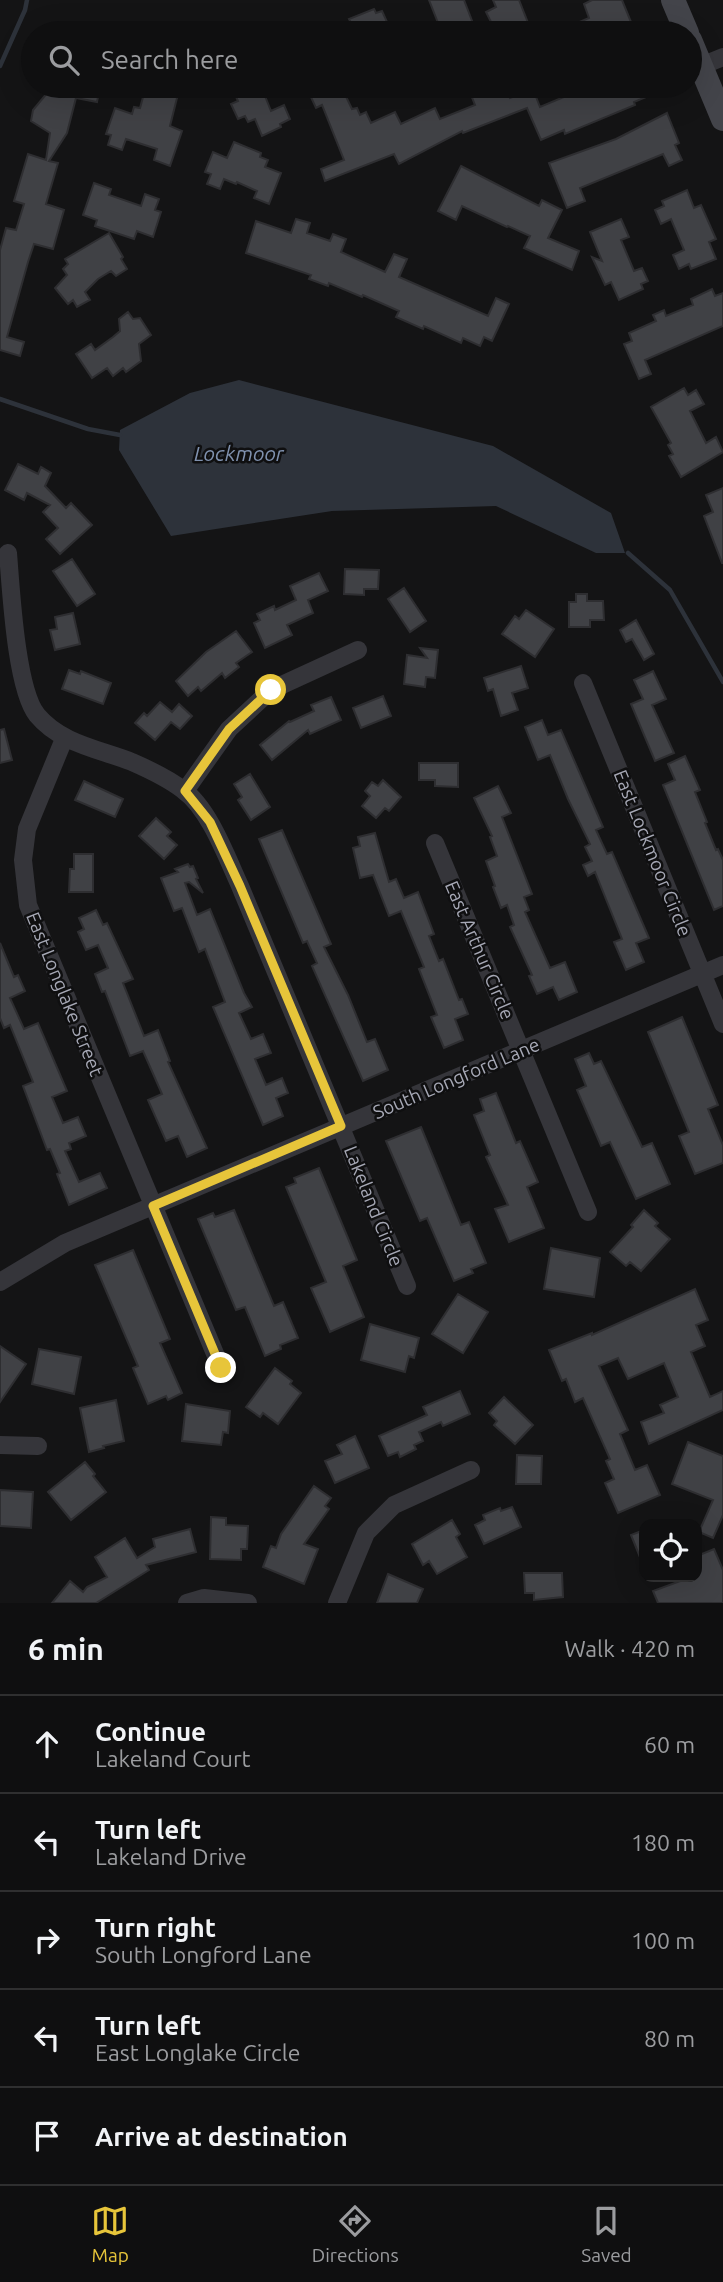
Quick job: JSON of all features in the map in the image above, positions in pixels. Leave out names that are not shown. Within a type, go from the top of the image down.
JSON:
[{"type":"main road","points":[[673,0],[682,21]]},
{"type":"main road","points":[[712,62],[723,119]]},
{"type":"street","points":[[8,553],[15,634],[27,693],[36,714],[64,738],[135,763],[185,791],[229,729],[271,690],[358,650]]},
{"type":"street","name":"East Lockmoor Circle","points":[[583,682],[723,1024]]},
{"type":"street","name":"East Longlake Street","points":[[64,738],[27,829],[23,860],[28,905],[221,1368]]},
{"type":"street","name":"Lakeland Circle","points":[[185,791],[210,822],[225,854],[407,1286]]},
{"type":"street","name":"East Arthur Circle","points":[[435,843],[588,1212]]},
{"type":"street","name":"South Longford Lane","points":[[0,1282],[65,1243],[723,965]]},
{"type":"street","points":[[0,1444],[38,1446]]},
{"type":"street","points":[[337,1603],[366,1534],[394,1505],[471,1470]]},
{"type":"street","points":[[187,1603],[204,1598],[248,1603]]},
{"type":"water","name":"Lockmoor","points":[[239,380],[493,446],[611,513],[625,553],[596,553],[496,506],[332,511],[171,536],[119,450],[120,430],[190,393]]},
{"type":"building","points":[[429,0],[464,0],[472,21],[437,21]]},
{"type":"building","points":[[493,0],[519,0],[527,21],[490,21],[486,12],[496,7]]},
{"type":"building","points":[[592,0],[622,0],[631,21],[582,21],[589,18],[584,4]]},
{"type":"building","points":[[374,9],[376,13],[382,11],[387,21],[350,21],[349,19]]},
{"type":"building","points":[[43,98],[76,98],[67,133],[49,161],[58,163],[46,204],[64,210],[53,249],[34,244],[7,337],[24,342],[20,356],[0,350],[0,250],[6,228],[16,230],[24,204],[14,201],[28,154],[46,160],[50,133],[31,121],[33,110]]},
{"type":"building","points":[[76,98],[98,98],[97,102]]},
{"type":"building","points":[[143,98],[177,98],[170,126],[182,131],[170,166],[154,160],[157,149],[126,139],[122,150],[108,145],[111,135],[106,134],[115,108],[132,114],[134,107],[140,108]]},
{"type":"building","points":[[237,98],[266,98],[271,111],[284,105],[290,119],[280,124],[281,127],[262,136],[255,119],[248,122],[245,116],[238,119],[231,104],[238,101]]},
{"type":"building","points":[[311,98],[347,98],[352,109],[357,108],[360,115],[366,112],[371,123],[395,112],[401,124],[435,108],[440,119],[475,105],[472,98],[536,98],[540,107],[561,98],[644,98],[634,102],[635,105],[565,134],[564,130],[541,140],[527,108],[463,133],[462,131],[399,164],[394,154],[325,181],[321,169],[344,160],[322,105],[316,108]]},
{"type":"building","points":[[667,113],[679,143],[675,145],[682,160],[669,166],[663,154],[580,188],[585,201],[567,208],[549,163],[616,139]]},
{"type":"building","points":[[234,142],[261,153],[260,157],[268,160],[265,167],[281,173],[269,204],[254,198],[257,191],[237,182],[236,184],[224,179],[220,189],[207,184],[211,174],[205,172],[213,152],[227,158]]},
{"type":"building","points":[[461,166],[539,206],[542,200],[562,210],[548,238],[579,251],[572,270],[524,248],[530,236],[508,226],[462,206],[456,220],[438,211]]},
{"type":"building","points":[[94,183],[111,189],[109,195],[141,206],[145,194],[159,199],[155,210],[161,212],[153,237],[137,231],[134,239],[95,226],[97,220],[83,215]]},
{"type":"building","points":[[687,190],[694,208],[701,205],[716,239],[709,242],[716,259],[691,269],[689,264],[679,269],[673,255],[684,250],[671,219],[661,224],[655,210],[664,206],[662,201]]},
{"type":"building","points":[[296,219],[310,223],[307,233],[330,241],[333,234],[346,239],[341,252],[385,272],[394,254],[407,259],[399,277],[488,316],[496,298],[509,304],[492,341],[484,337],[480,346],[463,338],[461,343],[396,317],[399,311],[363,295],[362,297],[329,283],[328,286],[309,279],[311,275],[246,253],[256,221],[291,233]]},
{"type":"building","points":[[621,219],[629,237],[621,240],[634,271],[642,268],[648,281],[641,284],[643,289],[619,300],[611,282],[605,285],[592,257],[602,261],[590,232]]},
{"type":"building","points":[[109,233],[127,269],[116,276],[111,271],[98,279],[85,292],[90,300],[77,307],[73,300],[68,304],[55,288],[67,275],[63,269],[68,264],[65,259]]},
{"type":"building","points":[[712,289],[715,296],[723,293],[723,326],[645,360],[651,374],[639,379],[624,344],[632,341],[629,333],[656,321],[653,315],[664,310],[666,316],[693,305],[691,299]]},
{"type":"building","points":[[128,312],[133,319],[140,318],[151,335],[139,344],[141,361],[126,372],[123,368],[113,376],[107,368],[92,378],[76,354],[91,344],[95,350],[113,337],[120,331],[119,319]]},
{"type":"building","points":[[684,388],[688,395],[696,390],[704,404],[690,411],[706,443],[716,437],[723,452],[681,477],[669,456],[673,454],[668,445],[671,443],[651,407]]},
{"type":"building","points":[[18,464],[38,474],[41,467],[51,473],[45,486],[66,508],[71,503],[92,525],[60,554],[46,539],[58,528],[43,512],[50,505],[27,493],[24,500],[5,490]]},
{"type":"building","points":[[723,488],[722,563],[704,516],[713,512],[706,495]]},
{"type":"building","points":[[72,559],[95,594],[77,606],[53,571]]},
{"type":"building","points":[[345,569],[379,570],[378,589],[364,589],[364,595],[344,594]]},
{"type":"building","points":[[319,573],[328,591],[308,600],[313,613],[287,625],[292,635],[265,648],[254,623],[260,620],[257,614],[274,606],[275,610],[296,600],[290,586]]},
{"type":"building","points":[[404,588],[426,621],[410,632],[388,599]]},
{"type":"building","points":[[576,594],[587,594],[587,601],[603,601],[604,620],[590,620],[590,627],[569,627],[569,602],[576,602]]},
{"type":"building","points":[[526,610],[554,629],[535,657],[502,634],[515,616],[519,619]]},
{"type":"building","points":[[73,613],[80,644],[55,650],[50,630],[57,629],[55,617]]},
{"type":"building","points":[[636,620],[654,654],[644,660],[632,639],[626,642],[620,630]]},
{"type":"building","points":[[236,631],[252,652],[236,663],[239,667],[225,678],[222,673],[201,691],[198,687],[188,696],[176,681],[206,652]]},
{"type":"building","points":[[420,648],[438,650],[435,678],[426,677],[425,687],[404,684],[407,655],[427,658]]},
{"type":"building","points":[[521,666],[528,688],[512,693],[518,710],[501,716],[493,689],[488,691],[484,678]]},
{"type":"building","points":[[69,670],[80,674],[81,671],[111,683],[103,704],[62,689]]},
{"type":"building","points":[[653,671],[666,699],[652,705],[674,753],[655,761],[631,704],[643,699],[634,680]]},
{"type":"building","points":[[383,696],[391,716],[361,728],[353,708]]},
{"type":"building","points":[[331,697],[341,720],[310,734],[308,730],[272,760],[260,745],[289,721],[314,711],[311,705]]},
{"type":"building","points":[[160,702],[172,712],[179,704],[192,716],[180,729],[171,722],[155,740],[135,723],[144,713],[147,716]]},
{"type":"building","points":[[542,720],[548,735],[561,730],[603,827],[596,830],[607,854],[612,852],[649,938],[636,943],[644,962],[626,970],[614,942],[622,939],[595,872],[588,876],[583,865],[592,861],[585,847],[590,844],[550,755],[538,760],[525,727]]},
{"type":"building","points":[[4,729],[12,760],[0,763],[0,730]]},
{"type":"building","points":[[685,756],[700,790],[695,792],[707,822],[705,823],[723,860],[723,906],[714,910],[663,785],[675,780],[668,764]]},
{"type":"building","points":[[419,763],[458,763],[458,787],[435,786],[435,780],[419,780]]},
{"type":"building","points":[[250,774],[270,807],[251,820],[238,800],[242,797],[234,784]]},
{"type":"building","points":[[383,780],[401,797],[389,811],[385,808],[376,818],[362,806],[370,796],[365,791],[372,782],[378,786]]},
{"type":"building","points":[[84,781],[123,799],[115,817],[75,800]]},
{"type":"building","points":[[498,786],[511,813],[502,817],[532,894],[524,897],[529,910],[525,912],[550,968],[565,962],[577,992],[559,1000],[553,987],[537,994],[529,976],[532,975],[510,927],[514,925],[507,905],[501,908],[493,887],[495,886],[486,861],[497,856],[490,837],[492,836],[474,798]]},
{"type":"building","points":[[156,818],[171,832],[167,836],[177,845],[164,859],[139,836]]},
{"type":"building","points":[[282,830],[331,944],[324,947],[367,1042],[375,1039],[388,1070],[363,1081],[312,966],[317,963],[307,941],[303,943],[259,839]]},
{"type":"building","points":[[375,833],[389,882],[396,879],[404,898],[418,892],[434,934],[429,936],[439,961],[443,959],[459,1000],[462,999],[468,1014],[455,1019],[463,1040],[444,1048],[431,1017],[437,1015],[419,969],[424,967],[401,911],[389,916],[373,875],[360,878],[353,848],[360,846],[358,837]]},
{"type":"building","points":[[74,854],[93,854],[93,892],[69,892]]},
{"type":"building","points":[[188,864],[193,866],[203,893],[189,882],[185,883],[197,915],[210,909],[252,1007],[239,1013],[251,1039],[263,1034],[271,1053],[255,1059],[266,1085],[282,1078],[288,1093],[276,1098],[283,1116],[263,1125],[213,1007],[225,1002],[205,949],[199,952],[182,908],[174,911],[161,878],[178,872],[175,869]]},
{"type":"building","points":[[96,910],[103,925],[107,923],[133,979],[123,983],[144,1036],[158,1030],[170,1061],[168,1062],[207,1148],[187,1157],[178,1136],[166,1141],[148,1100],[162,1094],[143,1051],[130,1056],[105,991],[102,992],[95,974],[108,968],[98,945],[86,950],[78,932],[84,929],[79,918]]},
{"type":"building","points":[[0,943],[14,977],[18,975],[25,991],[10,998],[24,1029],[38,1023],[67,1091],[52,1097],[63,1123],[78,1117],[86,1136],[69,1143],[71,1149],[65,1151],[79,1182],[100,1173],[107,1188],[69,1205],[57,1174],[60,1173],[50,1149],[47,1150],[23,1086],[33,1082],[10,1025],[4,1028],[0,1018]]},
{"type":"building","points":[[682,1017],[718,1105],[708,1109],[723,1145],[723,1163],[695,1174],[679,1136],[689,1132],[648,1032]]},
{"type":"building","points":[[589,1053],[594,1064],[601,1061],[642,1147],[652,1143],[670,1184],[636,1199],[610,1142],[601,1146],[577,1090],[586,1086],[575,1059]]},
{"type":"building","points":[[496,1093],[516,1143],[520,1141],[538,1182],[527,1187],[544,1228],[509,1242],[495,1209],[508,1205],[486,1157],[490,1155],[474,1115],[484,1111],[480,1099]]},
{"type":"building","points":[[421,1127],[461,1225],[469,1222],[486,1263],[471,1269],[473,1273],[454,1281],[427,1218],[420,1221],[386,1141]]},
{"type":"building","points":[[319,1168],[357,1260],[343,1266],[364,1317],[330,1332],[311,1288],[326,1282],[286,1187],[296,1183],[294,1178]]},
{"type":"building","points":[[234,1210],[274,1306],[283,1302],[298,1338],[280,1345],[281,1349],[265,1356],[245,1307],[236,1310],[198,1219],[213,1213],[215,1217]]},
{"type":"building","points":[[644,1210],[658,1223],[655,1226],[670,1239],[641,1271],[630,1262],[626,1266],[610,1252],[633,1227],[631,1225]]},
{"type":"building","points":[[551,1248],[600,1258],[594,1297],[544,1289]]},
{"type":"building","points":[[133,1250],[170,1339],[160,1343],[182,1393],[168,1400],[166,1396],[148,1404],[133,1368],[138,1366],[95,1265]]},
{"type":"building","points":[[695,1289],[708,1320],[696,1325],[705,1346],[691,1352],[710,1397],[723,1391],[723,1410],[649,1444],[641,1422],[664,1413],[660,1405],[678,1397],[664,1363],[628,1379],[618,1358],[599,1366],[628,1430],[620,1434],[635,1470],[647,1465],[660,1495],[618,1513],[605,1483],[614,1479],[606,1461],[610,1459],[583,1398],[575,1402],[566,1379],[562,1381],[549,1350],[592,1335]]},
{"type":"building","points":[[458,1294],[488,1312],[463,1353],[432,1334]]},
{"type":"building","points":[[370,1324],[419,1338],[414,1358],[409,1356],[405,1372],[361,1360]]},
{"type":"building","points":[[0,1346],[26,1364],[0,1402]]},
{"type":"building","points":[[39,1349],[81,1357],[74,1394],[32,1384]]},
{"type":"building","points":[[275,1368],[292,1381],[290,1384],[301,1393],[278,1424],[263,1413],[260,1417],[246,1407]]},
{"type":"building","points":[[460,1391],[470,1414],[443,1426],[441,1422],[419,1432],[423,1441],[414,1445],[416,1449],[400,1457],[398,1452],[388,1456],[379,1436],[427,1415],[423,1407]]},
{"type":"building","points":[[504,1397],[533,1425],[515,1444],[494,1425],[497,1421],[489,1413]]},
{"type":"building","points":[[116,1400],[124,1441],[89,1452],[80,1408]]},
{"type":"building","points":[[186,1404],[230,1411],[228,1433],[223,1432],[221,1445],[182,1441]]},
{"type":"building","points":[[355,1436],[369,1468],[335,1483],[325,1461],[342,1454],[337,1445]]},
{"type":"building","points":[[688,1442],[723,1456],[723,1515],[713,1538],[702,1533],[702,1525],[713,1500],[672,1484]]},
{"type":"building","points":[[517,1455],[542,1456],[541,1484],[516,1484]]},
{"type":"building","points":[[85,1462],[106,1492],[71,1520],[48,1492]]},
{"type":"building","points":[[314,1486],[331,1498],[325,1506],[329,1509],[304,1544],[318,1549],[304,1584],[263,1567],[271,1546],[276,1548],[281,1534]]},
{"type":"building","points":[[0,1490],[33,1492],[31,1528],[0,1526]]},
{"type":"building","points":[[512,1507],[521,1527],[484,1544],[475,1525],[485,1520],[483,1515],[500,1508],[501,1511]]},
{"type":"building","points":[[211,1517],[226,1518],[226,1525],[248,1526],[247,1549],[241,1549],[241,1560],[210,1559]]},
{"type":"building","points":[[452,1520],[460,1534],[456,1537],[467,1557],[437,1574],[429,1561],[423,1565],[412,1544]]},
{"type":"building","points":[[190,1529],[196,1552],[146,1565],[149,1570],[96,1603],[52,1603],[70,1581],[83,1592],[87,1587],[107,1577],[95,1557],[125,1538],[137,1558],[155,1547],[153,1539]]},
{"type":"building","points":[[639,1532],[639,1555],[631,1535]]},
{"type":"building","points":[[714,1549],[723,1570],[723,1603],[658,1603],[653,1591],[677,1582],[702,1582],[702,1554]]},
{"type":"building","points":[[524,1573],[562,1573],[563,1597],[534,1600],[534,1593],[525,1593]]},
{"type":"building","points":[[388,1574],[423,1589],[417,1603],[377,1603]]},
{"type":"waterway","points":[[0,66],[27,0]]},
{"type":"waterway","points":[[0,399],[88,429],[120,435]]},
{"type":"waterway","points":[[628,553],[670,590],[723,682]]},
{"type":"route","points":[[221,1368],[153,1206],[341,1126],[240,886],[210,822],[185,791],[229,729],[271,690]]}]
